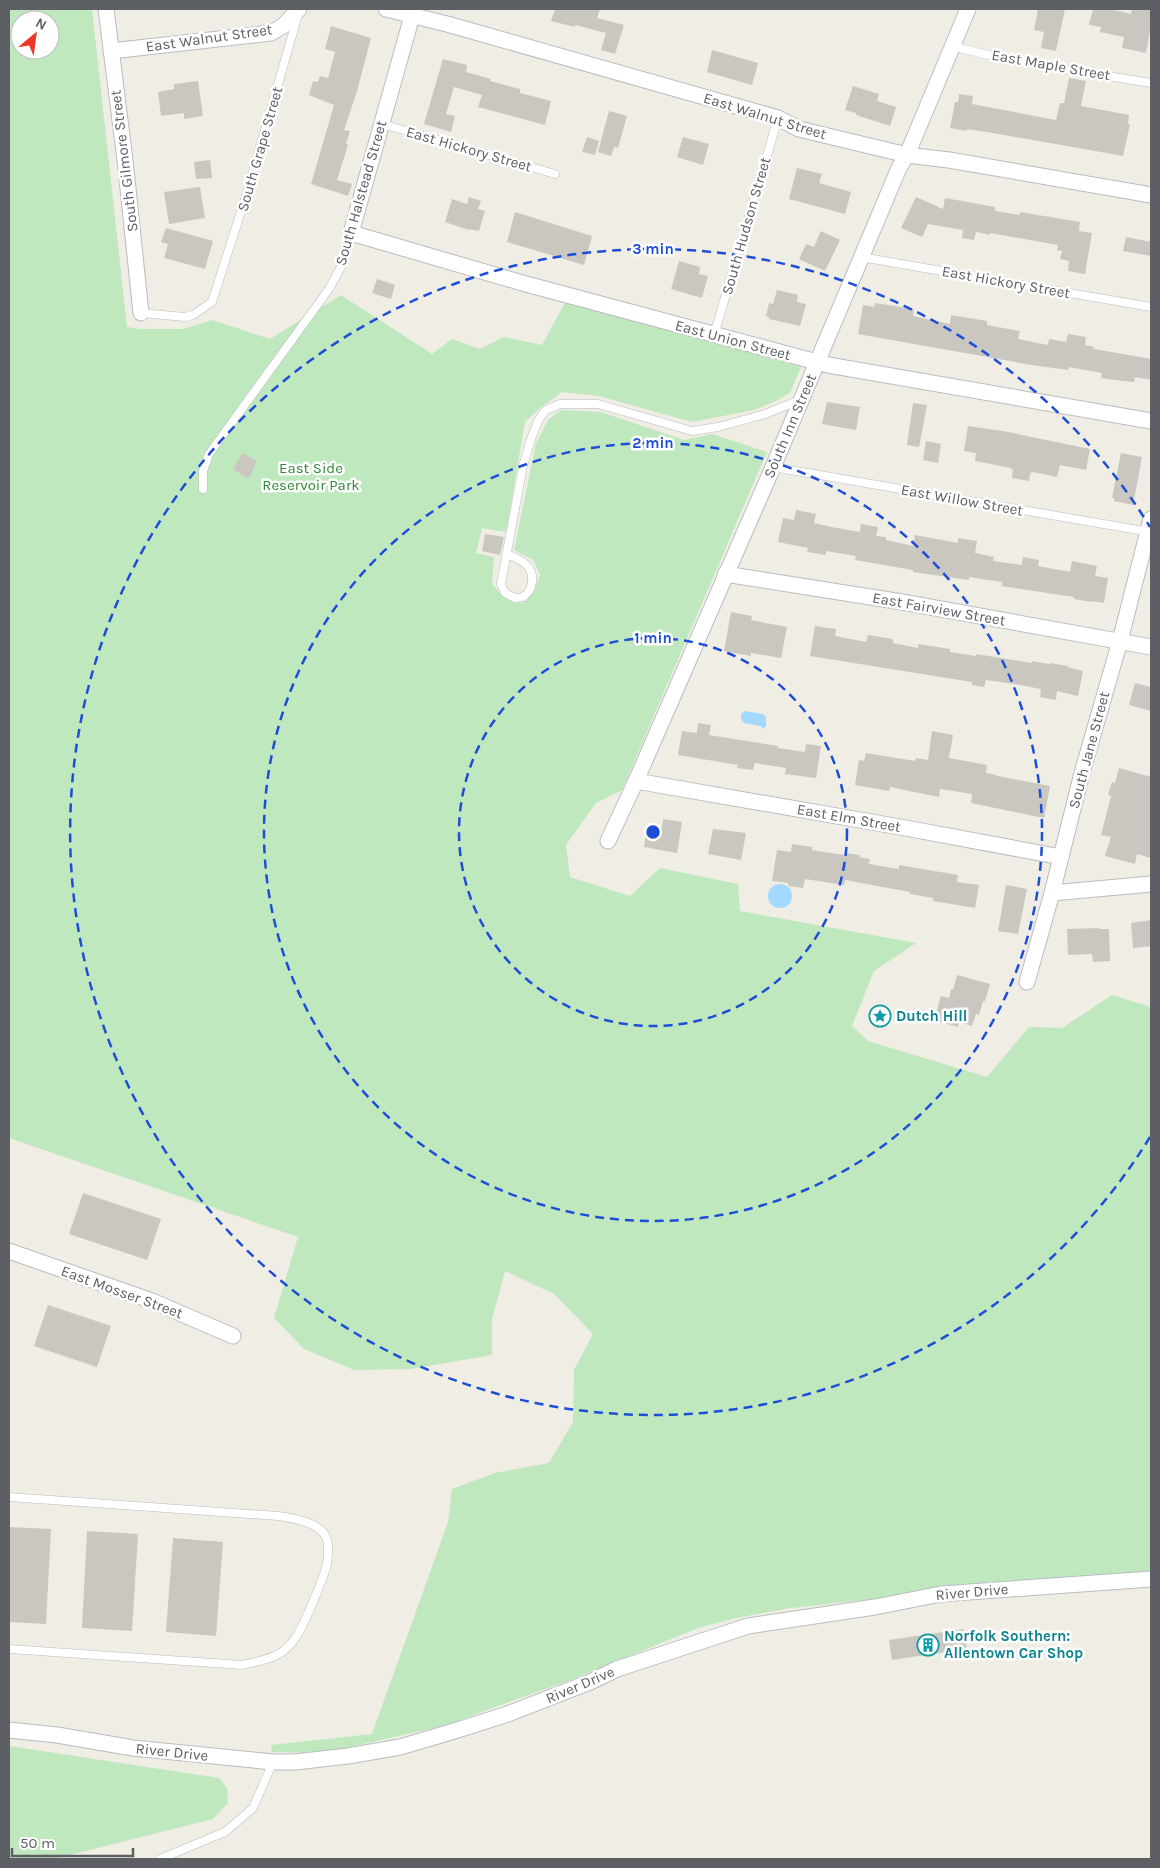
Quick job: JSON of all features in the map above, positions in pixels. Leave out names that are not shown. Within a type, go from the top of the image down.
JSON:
[{"type":"street","name":"South Gilmore Street","points":[[106,9],[142,313]]},
{"type":"street","name":"East Walnut Street","points":[[111,51],[271,32],[283,26],[299,9]]},
{"type":"street","name":"East Walnut Street","points":[[386,9],[413,12],[778,118],[799,129],[907,155],[949,160],[1151,195]]},
{"type":"street","name":"South Inn Street","points":[[608,841],[773,467],[968,9]]},
{"type":"street","name":"South Halstead Street","points":[[352,233],[413,12]]},
{"type":"street","name":"East Union Street","points":[[352,233],[526,284],[817,362],[1151,421]]},
{"type":"street","name":"South Jane Street","points":[[1027,982],[1082,773],[1150,528]]},
{"type":"street","name":"East Fairview Street","points":[[726,574],[902,602],[1151,647]]},
{"type":"street","name":"East Elm Street","points":[[636,781],[1061,857]]},
{"type":"street","points":[[1052,892],[1151,884]]},
{"type":"street","name":"East Mosser Street","points":[[9,1251],[152,1301],[233,1336]]},
{"type":"street","name":"River Drive","points":[[9,1730],[56,1735],[133,1748],[273,1762],[296,1762],[348,1756],[400,1747],[505,1715],[590,1682],[617,1669],[748,1626],[875,1607],[941,1594],[1151,1579]]},
{"type":"lane","name":"South Grape Street","points":[[142,313],[185,317],[193,315],[212,302],[254,170],[299,9]]},
{"type":"lane","name":"East Maple Street","points":[[952,46],[1008,60],[1151,83]]},
{"type":"lane","name":"South Hudson Street","points":[[714,335],[778,118]]},
{"type":"lane","name":"East Hickory Street","points":[[382,124],[555,174]]},
{"type":"lane","name":"South Halstead Street","points":[[203,489],[204,471],[209,454],[330,289],[341,267],[352,233]]},
{"type":"lane","name":"East Hickory Street","points":[[861,257],[1151,307]]},
{"type":"lane","points":[[507,554],[522,561],[531,571],[533,579],[530,589],[523,596],[515,598],[505,593],[501,584],[528,448],[539,418],[546,410],[560,404],[598,404],[692,431],[718,427],[765,414],[802,399]]},
{"type":"lane","name":"East Willow Street","points":[[773,467],[1150,528]]},
{"type":"lane","points":[[9,1497],[300,1519],[315,1527],[326,1537],[328,1550],[327,1565],[300,1630],[292,1643],[280,1653],[266,1659],[242,1665],[9,1649]]},
{"type":"lane","points":[[160,1859],[224,1832],[253,1808],[273,1762]]},
{"type":"green space","name":"East Side Reservoir Park","points":[[9,9],[92,9],[127,327],[182,329],[213,320],[270,339],[341,295],[432,354],[452,339],[480,349],[504,337],[542,345],[566,301],[801,367],[790,393],[774,402],[754,410],[692,422],[599,396],[562,392],[541,407],[525,422],[506,532],[482,528],[476,553],[494,557],[492,584],[513,603],[523,603],[534,591],[540,575],[533,560],[514,550],[536,443],[548,420],[561,410],[601,412],[684,440],[712,434],[767,452],[622,790],[596,803],[566,845],[570,877],[630,896],[660,868],[738,884],[740,911],[916,943],[874,971],[852,1026],[868,1041],[987,1077],[1029,1027],[1062,1028],[1112,995],[1151,1007],[1151,1581],[909,1595],[791,1608],[736,1618],[698,1628],[570,1680],[443,1726],[323,1753],[272,1752],[271,1745],[372,1734],[448,1522],[452,1489],[495,1473],[549,1463],[573,1422],[574,1370],[593,1334],[554,1294],[505,1271],[492,1319],[492,1355],[411,1369],[354,1370],[304,1349],[274,1318],[298,1237],[9,1138]]},
{"type":"green space","points":[[9,1746],[219,1778],[227,1788],[228,1803],[213,1819],[54,1859],[9,1859]]},
{"type":"water","points":[[745,711],[763,714],[766,717],[766,726],[763,729],[761,726],[744,723],[741,719],[741,714]]},
{"type":"water","points":[[780,884],[789,887],[792,896],[789,905],[780,908],[771,905],[768,896],[771,887]]},
{"type":"building","points":[[555,9],[600,9],[597,18],[624,25],[615,54],[601,50],[606,33],[551,21]]},
{"type":"building","points":[[1038,9],[1065,9],[1056,51],[1041,48],[1044,32],[1034,30]]},
{"type":"building","points":[[1093,9],[1110,9],[1131,14],[1132,9],[1151,9],[1151,25],[1146,53],[1122,48],[1124,37],[1100,32],[1101,27],[1089,25]]},
{"type":"building","points":[[331,26],[371,38],[344,130],[350,131],[346,144],[348,145],[337,180],[352,184],[348,196],[311,184],[334,105],[309,95],[313,81],[318,82],[320,76],[328,78],[335,52],[325,49]]},
{"type":"building","points":[[712,50],[758,63],[752,85],[707,72]]},
{"type":"building","points":[[443,59],[467,65],[466,72],[520,89],[520,93],[551,101],[545,125],[478,107],[482,95],[454,87],[446,114],[455,116],[451,132],[424,124]]},
{"type":"building","points":[[1069,78],[1086,81],[1081,106],[1129,115],[1128,124],[1130,124],[1123,156],[987,132],[950,128],[955,102],[958,102],[959,94],[973,96],[972,104],[1056,120],[1060,103],[1064,103]]},
{"type":"building","points":[[198,81],[203,116],[184,119],[184,113],[161,116],[158,92],[174,89],[174,84]]},
{"type":"building","points":[[853,86],[879,94],[877,101],[896,107],[890,126],[845,110]]},
{"type":"building","points":[[609,111],[627,116],[618,148],[614,147],[611,156],[598,152]]},
{"type":"building","points":[[587,137],[599,141],[595,155],[582,152]]},
{"type":"building","points":[[683,137],[709,144],[703,165],[677,157]]},
{"type":"building","points":[[210,160],[212,178],[196,179],[194,162]]},
{"type":"building","points":[[797,168],[822,174],[819,183],[851,192],[845,214],[789,199]]},
{"type":"building","points":[[200,187],[205,218],[169,224],[164,192]]},
{"type":"building","points":[[469,197],[481,201],[478,209],[485,211],[479,231],[469,230],[445,222],[452,199],[467,204]]},
{"type":"building","points":[[916,197],[943,209],[945,198],[995,207],[995,211],[1020,215],[1020,212],[1080,222],[1079,231],[1092,233],[1085,274],[1068,271],[1069,261],[1060,259],[1062,251],[1057,250],[1058,245],[976,232],[974,240],[962,238],[963,230],[928,224],[922,237],[901,228]]},
{"type":"building","points":[[515,212],[592,236],[584,265],[507,242]]},
{"type":"building","points":[[166,228],[213,241],[205,269],[164,258],[168,244],[161,242]]},
{"type":"building","points":[[821,231],[840,240],[825,271],[799,259],[806,244],[814,247]]},
{"type":"building","points":[[1126,237],[1151,242],[1151,256],[1123,251]]},
{"type":"building","points":[[679,261],[700,267],[699,274],[708,276],[702,298],[671,289]]},
{"type":"building","points":[[377,279],[395,285],[391,299],[372,293]]},
{"type":"building","points":[[777,290],[798,295],[797,302],[806,304],[800,326],[769,319],[766,316],[769,303],[773,304]]},
{"type":"building","points":[[875,303],[914,309],[913,316],[950,324],[951,315],[987,321],[987,325],[1020,331],[1018,339],[1048,345],[1049,339],[1066,342],[1068,334],[1086,337],[1085,345],[1094,347],[1094,349],[1151,359],[1151,380],[1135,377],[1134,382],[1101,378],[1102,373],[1069,367],[1068,370],[1032,365],[858,334],[863,305],[874,307]]},
{"type":"building","points":[[827,402],[860,407],[856,430],[822,424]]},
{"type":"building","points":[[913,403],[927,405],[919,447],[907,445]]},
{"type":"building","points":[[968,426],[1003,431],[1090,449],[1086,470],[1060,465],[1057,477],[1033,472],[1030,473],[1029,481],[1012,478],[1013,470],[1011,468],[975,461],[976,453],[964,451]]},
{"type":"building","points":[[926,441],[941,444],[938,463],[923,460]]},
{"type":"building","points":[[242,453],[257,461],[249,478],[233,470]]},
{"type":"building","points":[[1121,453],[1142,457],[1133,505],[1114,501],[1114,498],[1112,498]]},
{"type":"building","points":[[796,510],[816,514],[814,523],[831,527],[860,532],[861,524],[878,527],[876,536],[886,537],[886,540],[913,546],[915,535],[958,543],[958,538],[977,541],[975,553],[994,557],[993,561],[1022,565],[1023,557],[1039,560],[1038,566],[1070,572],[1072,561],[1097,566],[1095,576],[1108,578],[1104,603],[1002,586],[1002,582],[969,577],[969,580],[913,572],[913,570],[855,560],[856,556],[826,551],[826,555],[807,552],[808,548],[778,542],[783,518],[794,520]]},
{"type":"building","points":[[485,534],[504,537],[500,555],[482,551]]},
{"type":"building","points":[[731,612],[752,616],[751,620],[787,627],[781,658],[751,653],[751,656],[724,651]]},
{"type":"building","points":[[815,626],[836,629],[835,636],[866,642],[868,635],[893,639],[893,643],[918,648],[918,644],[950,649],[950,652],[976,656],[976,654],[1032,663],[1032,661],[1068,666],[1083,671],[1078,696],[1057,691],[1056,700],[1040,697],[1041,689],[1014,684],[986,680],[984,687],[972,685],[972,682],[810,656]]},
{"type":"building","points":[[1135,683],[1151,687],[1151,711],[1129,705]]},
{"type":"building","points":[[698,723],[711,725],[709,735],[778,746],[778,748],[805,752],[806,744],[821,746],[816,778],[785,774],[786,768],[755,763],[753,770],[737,768],[738,765],[678,755],[682,731],[697,733]]},
{"type":"building","points":[[932,731],[953,735],[949,758],[987,765],[986,773],[1050,786],[1044,818],[971,803],[972,794],[940,789],[939,797],[890,787],[889,791],[855,785],[859,760],[864,761],[866,753],[915,761],[916,758],[928,760]]},
{"type":"building","points":[[1119,768],[1151,777],[1151,858],[1137,854],[1135,864],[1105,856],[1111,837],[1101,835],[1111,796],[1108,795],[1112,782],[1115,783]]},
{"type":"building","points":[[663,819],[682,822],[677,853],[644,847],[647,826],[662,828]]},
{"type":"building","points":[[713,829],[746,833],[741,860],[708,854]]},
{"type":"building","points":[[792,844],[812,847],[812,850],[844,855],[845,853],[860,855],[859,857],[870,859],[869,864],[899,869],[899,865],[958,875],[957,882],[979,885],[975,908],[933,901],[933,898],[910,894],[910,892],[845,880],[844,885],[805,879],[803,888],[788,886],[788,883],[772,881],[777,850],[791,852]]},
{"type":"building","points":[[1006,885],[1027,889],[1018,934],[998,931]]},
{"type":"building","points":[[1151,920],[1151,946],[1133,948],[1131,923]]},
{"type":"building","points":[[1067,929],[1109,929],[1110,961],[1093,962],[1092,954],[1068,955]]},
{"type":"building","points":[[957,975],[990,984],[979,1015],[976,1014],[972,1026],[959,1022],[958,1027],[934,1020],[941,996],[949,998]]},
{"type":"building","points":[[83,1193],[161,1219],[147,1260],[69,1234]]},
{"type":"building","points":[[48,1305],[111,1326],[97,1367],[34,1346]]},
{"type":"building","points":[[9,1527],[51,1529],[46,1624],[9,1622]]},
{"type":"building","points":[[87,1531],[138,1534],[132,1631],[82,1628]]},
{"type":"building","points":[[173,1538],[223,1542],[216,1636],[166,1632]]},
{"type":"building","name":"Norfolk Southern: Allentown Car Shop","points":[[964,1629],[967,1649],[892,1660],[889,1640]]},
{"type":"place","name":"Dutch Hill","points":[[880,1016]]},
{"type":"place","name":"Norfolk Southern: Allentown Car Shop","points":[[928,1645]]}]
